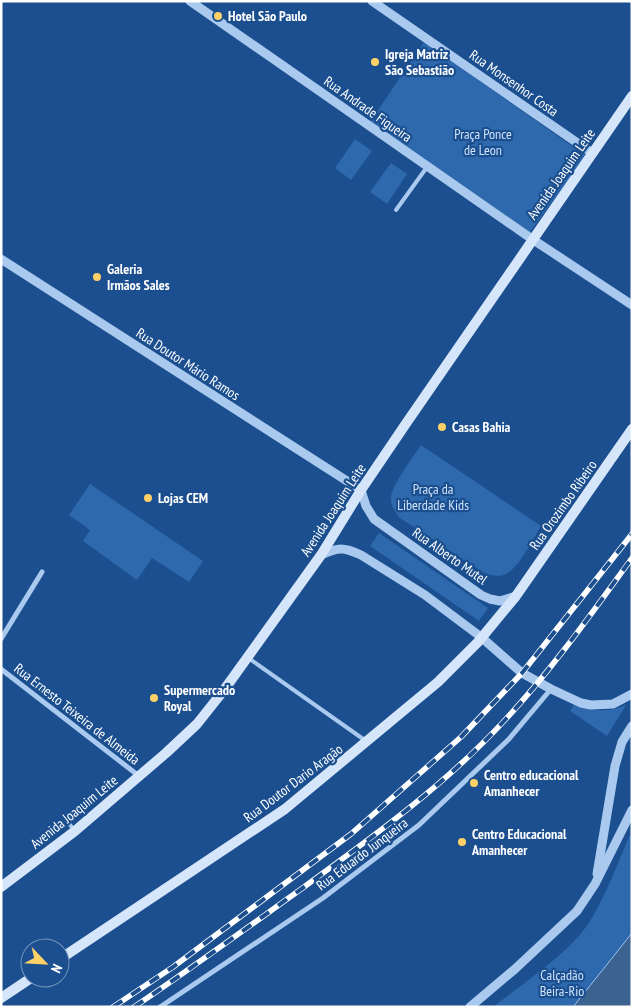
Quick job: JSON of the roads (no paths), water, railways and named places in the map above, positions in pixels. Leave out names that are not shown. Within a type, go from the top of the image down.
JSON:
[{"type":"main road","name":"Avenida Joaquim Leite","points":[[1,887],[74,831],[140,776],[197,724],[224,690],[321,555],[361,490],[632,96]]},
{"type":"main road","name":"Rua Orozimbo Ribeiro","points":[[516,596],[632,429]]},
{"type":"main road","name":"Rua Doutor Dario Aragão","points":[[70,952],[286,809],[438,682],[481,637],[516,596]]},
{"type":"main road","points":[[1,998],[20,985]]},
{"type":"street","name":"Rua Andrade Figueira","points":[[190,1],[427,167],[632,305]]},
{"type":"street","name":"Rua Monsenhor Costa","points":[[372,1],[592,153]]},
{"type":"street","name":"Rua Doutor Mário Ramos","points":[[1,259],[361,490]]},
{"type":"street","name":"Rua Alberto Mutel","points":[[361,490],[366,506],[374,518],[469,587],[494,601],[506,600],[516,596]]},
{"type":"street","points":[[321,555],[337,548],[351,550],[361,555],[425,594],[481,637],[522,673],[581,703],[591,705],[613,704],[629,696]]},
{"type":"street","points":[[1,639],[42,572]]},
{"type":"street","name":"Rua Ernesto Teixeira de Almeida","points":[[1,669],[140,776]]},
{"type":"street","name":"Rua Eduardo Junqueira","points":[[160,1007],[323,898],[419,825],[509,739],[551,689]]},
{"type":"street","points":[[595,884],[615,766],[622,742],[632,726]]},
{"type":"street","points":[[470,1007],[570,920],[595,884],[632,810]]},
{"type":"lane","points":[[396,210],[427,167]]},
{"type":"lane","points":[[247,657],[368,742]]},
{"type":"lane","points":[[66,820],[74,831]]},
{"type":"railway","points":[[113,1007],[173,967],[351,834],[461,737],[522,673],[632,534]]},
{"type":"railway","points":[[134,1007],[356,849],[458,767],[504,721],[538,682],[632,558]]},
{"type":"place","name":"Hotel São Paulo","points":[[218,16]]},
{"type":"place","name":"Igreja Matriz São Sebastião","points":[[375,62]]},
{"type":"place","name":"Galeria Irmãos Sales","points":[[97,277]]},
{"type":"place","name":"Casas Bahia","points":[[442,427]]},
{"type":"place","name":"Lojas CEM","points":[[148,498]]},
{"type":"place","name":"Supermercado Royal","points":[[154,698]]},
{"type":"place","name":"Centro educacional Amanhecer","points":[[474,783]]},
{"type":"place","name":"Centro Educacional Amanhecer","points":[[462,842]]},
{"type":"park label","name":"Praça Ponce de Leon","points":[[483,142]]},
{"type":"park label","name":"Praça da Liberdade Kids","points":[[433,498]]},
{"type":"park label","name":"Calçadão Beira-Rio","points":[[562,984]]}]
